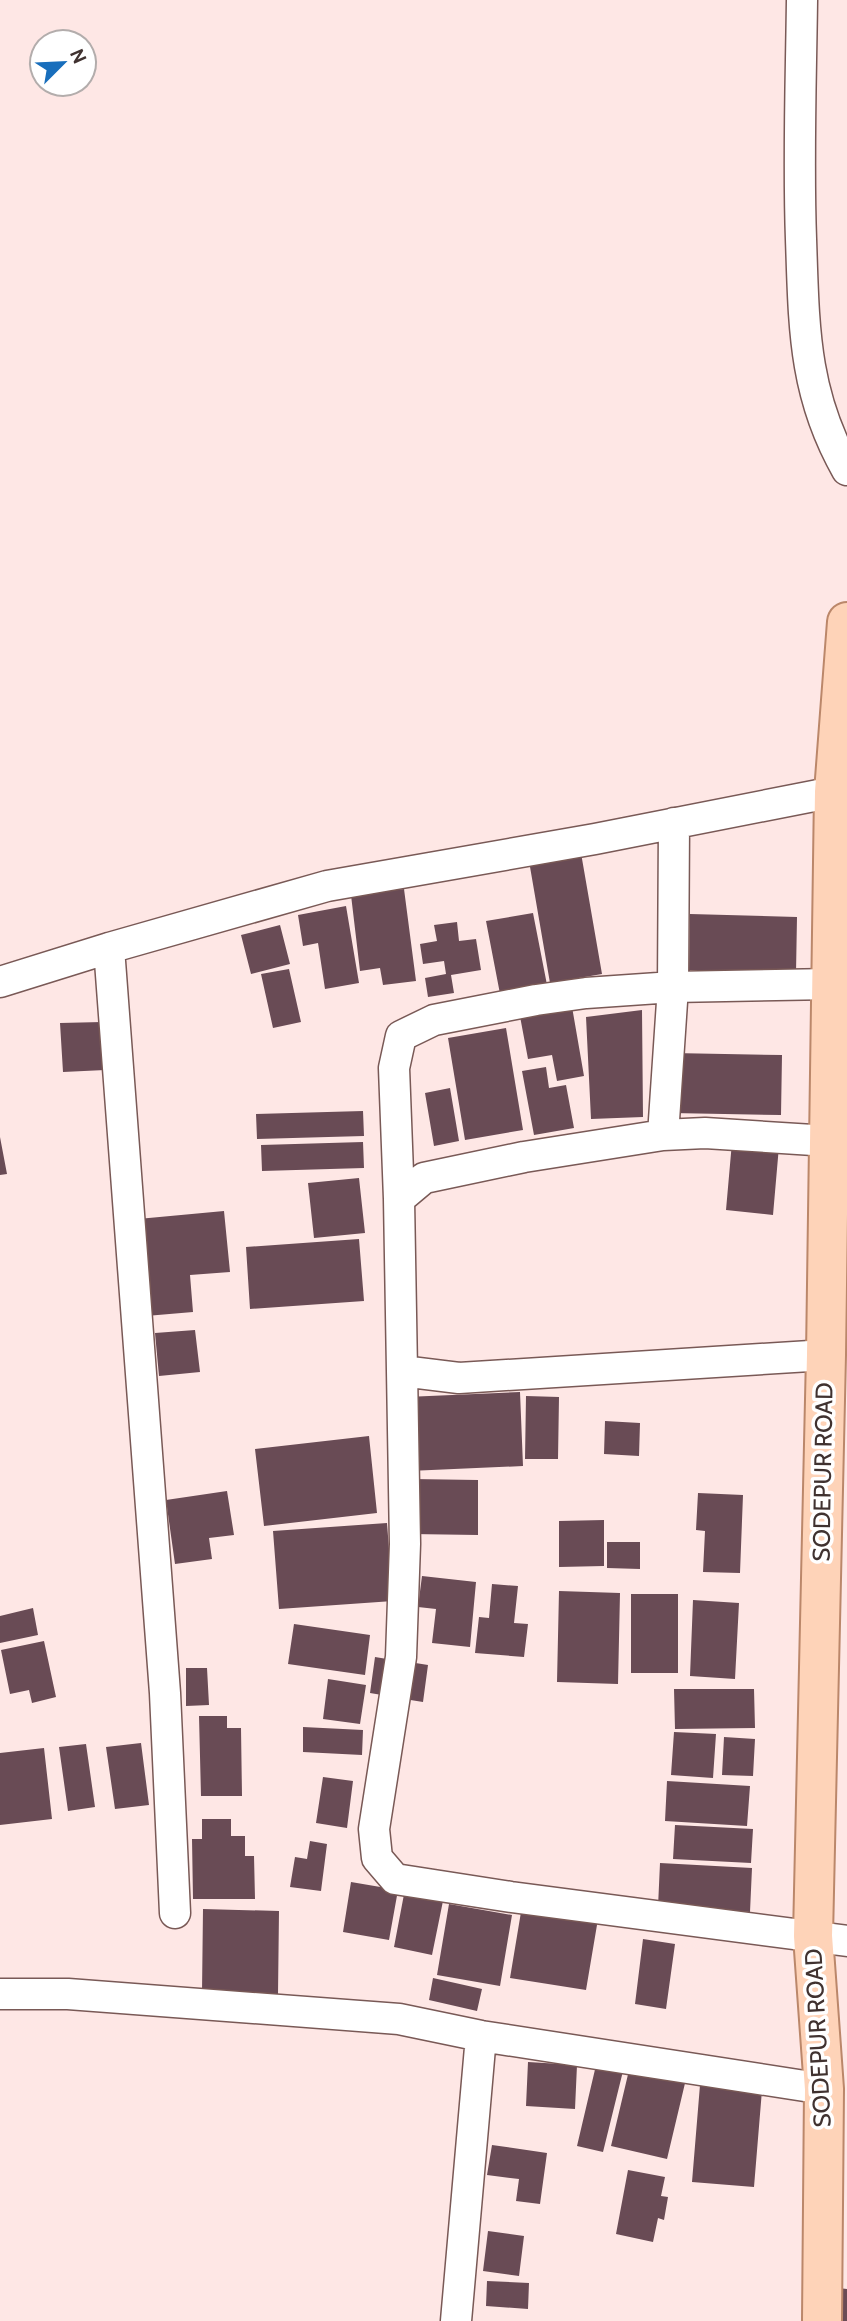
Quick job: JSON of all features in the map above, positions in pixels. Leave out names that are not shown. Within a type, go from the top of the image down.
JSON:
[{"type":"main road","name":"SODEPUR ROAD","points":[[822,2321],[824,2089],[830,1939],[826,1355],[834,792],[847,622]]},
{"type":"street","points":[[802,0],[799,171],[806,355],[818,405],[832,443],[847,470]]},
{"type":"street","points":[[0,982],[327,886],[674,824],[834,792]]},
{"type":"street","points":[[663,1135],[673,987],[674,824]]},
{"type":"street","points":[[109,948],[164,1679],[175,1913]]},
{"type":"street","points":[[830,1939],[395,1879],[377,1858],[374,1829],[401,1657],[405,1544],[394,1068],[401,1036],[434,1020],[536,1000],[673,987],[832,984]]},
{"type":"street","points":[[399,1199],[424,1178],[524,1157],[663,1135],[705,1133],[830,1141]]},
{"type":"street","points":[[401,1371],[459,1378],[826,1355]]},
{"type":"street","points":[[0,1994],[68,1994],[399,2019],[481,2036],[824,2089]]},
{"type":"street","points":[[456,2321],[470,2137],[481,2036]]},
{"type":"building","points":[[581,853],[602,974],[550,983],[529,861]]},
{"type":"building","points":[[404,889],[416,981],[383,985],[380,968],[360,971],[351,895]]},
{"type":"building","points":[[346,906],[359,983],[325,989],[318,943],[303,946],[298,915]]},
{"type":"building","points":[[533,913],[548,990],[501,999],[486,921]]},
{"type":"building","points":[[690,914],[797,917],[796,973],[689,970]]},
{"type":"building","points":[[457,922],[459,941],[476,939],[481,970],[451,975],[454,993],[428,997],[425,978],[446,974],[444,961],[423,964],[420,944],[437,941],[434,925]]},
{"type":"building","points":[[280,925],[290,964],[251,974],[241,935]]},
{"type":"building","points":[[289,969],[301,1022],[273,1028],[261,974]]},
{"type":"building","points":[[571,1001],[584,1076],[557,1081],[552,1055],[528,1059],[519,1011]]},
{"type":"building","points":[[642,1010],[643,1117],[591,1119],[586,1017]]},
{"type":"building","points":[[102,1022],[105,1070],[63,1072],[60,1023]]},
{"type":"building","points":[[506,1028],[523,1130],[465,1140],[448,1038]]},
{"type":"building","points":[[672,1053],[782,1055],[781,1115],[671,1113]]},
{"type":"building","points":[[546,1067],[549,1088],[566,1085],[574,1128],[534,1135],[522,1071]]},
{"type":"building","points":[[450,1088],[459,1141],[434,1146],[425,1093]]},
{"type":"building","points":[[363,1111],[364,1136],[257,1139],[256,1114]]},
{"type":"building","points":[[0,1137],[7,1174],[0,1175]]},
{"type":"building","points":[[363,1142],[364,1168],[262,1171],[261,1145]]},
{"type":"building","points":[[732,1142],[779,1146],[773,1215],[726,1210]]},
{"type":"building","points":[[359,1178],[365,1233],[314,1238],[308,1183]]},
{"type":"building","points":[[224,1211],[230,1272],[190,1275],[193,1312],[146,1316],[138,1219]]},
{"type":"building","points":[[359,1239],[364,1301],[250,1309],[246,1247]]},
{"type":"building","points":[[195,1330],[200,1372],[159,1376],[155,1333]]},
{"type":"building","points":[[520,1392],[523,1466],[409,1471],[406,1397]]},
{"type":"building","points":[[526,1396],[559,1397],[558,1459],[525,1459]]},
{"type":"building","points":[[605,1421],[640,1423],[639,1456],[604,1454]]},
{"type":"building","points":[[369,1436],[377,1513],[264,1526],[255,1449]]},
{"type":"building","points":[[412,1479],[478,1480],[478,1535],[411,1534]]},
{"type":"building","points":[[227,1491],[234,1535],[209,1538],[212,1559],[175,1564],[166,1500]]},
{"type":"building","points":[[698,1493],[743,1495],[740,1573],[703,1572],[705,1531],[696,1530]]},
{"type":"building","points":[[604,1520],[604,1566],[559,1567],[559,1521]]},
{"type":"building","points":[[387,1523],[393,1601],[279,1609],[273,1531]]},
{"type":"building","points":[[607,1542],[640,1542],[640,1569],[607,1568]]},
{"type":"building","points":[[422,1576],[476,1582],[470,1647],[432,1643],[436,1609],[418,1607]]},
{"type":"building","points":[[492,1584],[518,1586],[514,1623],[528,1624],[524,1657],[475,1653],[479,1617],[489,1618]]},
{"type":"building","points":[[559,1591],[620,1593],[618,1684],[557,1682]]},
{"type":"building","points":[[631,1594],[678,1594],[678,1673],[631,1673]]},
{"type":"building","points":[[693,1600],[739,1603],[735,1679],[690,1676]]},
{"type":"building","points":[[33,1608],[38,1635],[0,1643],[0,1616]]},
{"type":"building","points":[[294,1624],[370,1635],[365,1675],[288,1664]]},
{"type":"building","points":[[44,1641],[56,1697],[32,1703],[29,1690],[10,1694],[1,1650]]},
{"type":"building","points":[[375,1657],[399,1661],[394,1697],[370,1693]]},
{"type":"building","points":[[403,1661],[428,1665],[423,1702],[398,1698]]},
{"type":"building","points":[[186,1668],[207,1668],[209,1705],[186,1706]]},
{"type":"building","points":[[328,1679],[366,1685],[360,1724],[323,1719]]},
{"type":"building","points":[[674,1689],[754,1689],[755,1728],[675,1729]]},
{"type":"building","points":[[199,1716],[227,1716],[227,1728],[241,1728],[242,1796],[201,1796]]},
{"type":"building","points":[[303,1727],[363,1730],[362,1755],[303,1752]]},
{"type":"building","points":[[674,1732],[716,1734],[713,1778],[671,1775]]},
{"type":"building","points":[[724,1737],[755,1739],[753,1776],[722,1775]]},
{"type":"building","points":[[141,1743],[149,1805],[115,1809],[106,1747]]},
{"type":"building","points":[[86,1744],[95,1807],[68,1811],[59,1747]]},
{"type":"building","points":[[44,1748],[52,1819],[0,1825],[0,1753]]},
{"type":"building","points":[[323,1777],[353,1781],[347,1828],[316,1823]]},
{"type":"building","points":[[667,1781],[750,1786],[747,1826],[665,1821]]},
{"type":"building","points":[[202,1819],[231,1819],[231,1836],[245,1836],[245,1856],[254,1856],[255,1899],[193,1899],[192,1839],[202,1839]]},
{"type":"building","points":[[675,1825],[753,1829],[751,1863],[673,1859]]},
{"type":"building","points":[[310,1841],[327,1844],[321,1891],[290,1887],[295,1857],[307,1859]]},
{"type":"building","points":[[660,1863],[752,1868],[750,1912],[658,1907]]},
{"type":"building","points":[[351,1882],[398,1890],[389,1940],[343,1932]]},
{"type":"building","points":[[405,1889],[444,1896],[432,1955],[394,1947]]},
{"type":"building","points":[[449,1904],[512,1915],[500,1986],[437,1975]]},
{"type":"building","points":[[522,1906],[598,1919],[586,1990],[510,1978]]},
{"type":"building","points":[[203,1909],[279,1911],[278,1994],[202,1992]]},
{"type":"building","points":[[643,1939],[675,1944],[666,2009],[635,2004]]},
{"type":"building","points":[[433,1978],[482,1989],[477,2011],[429,2000]]},
{"type":"building","points":[[597,2061],[624,2067],[603,2152],[577,2146]]},
{"type":"building","points":[[528,2062],[577,2065],[575,2109],[526,2106]]},
{"type":"building","points":[[630,2066],[686,2079],[667,2159],[611,2146]]},
{"type":"building","points":[[700,2085],[762,2090],[754,2187],[692,2182]]},
{"type":"building","points":[[492,2145],[547,2153],[540,2204],[516,2201],[519,2179],[487,2175]]},
{"type":"building","points":[[628,2170],[665,2177],[661,2196],[668,2197],[664,2220],[658,2218],[653,2242],[616,2234]]},
{"type":"building","points":[[488,2231],[524,2236],[519,2276],[483,2271]]},
{"type":"building","points":[[487,2281],[529,2283],[528,2309],[486,2306]]},
{"type":"building","points":[[838,2288],[847,2289],[847,2321],[836,2321]]}]
